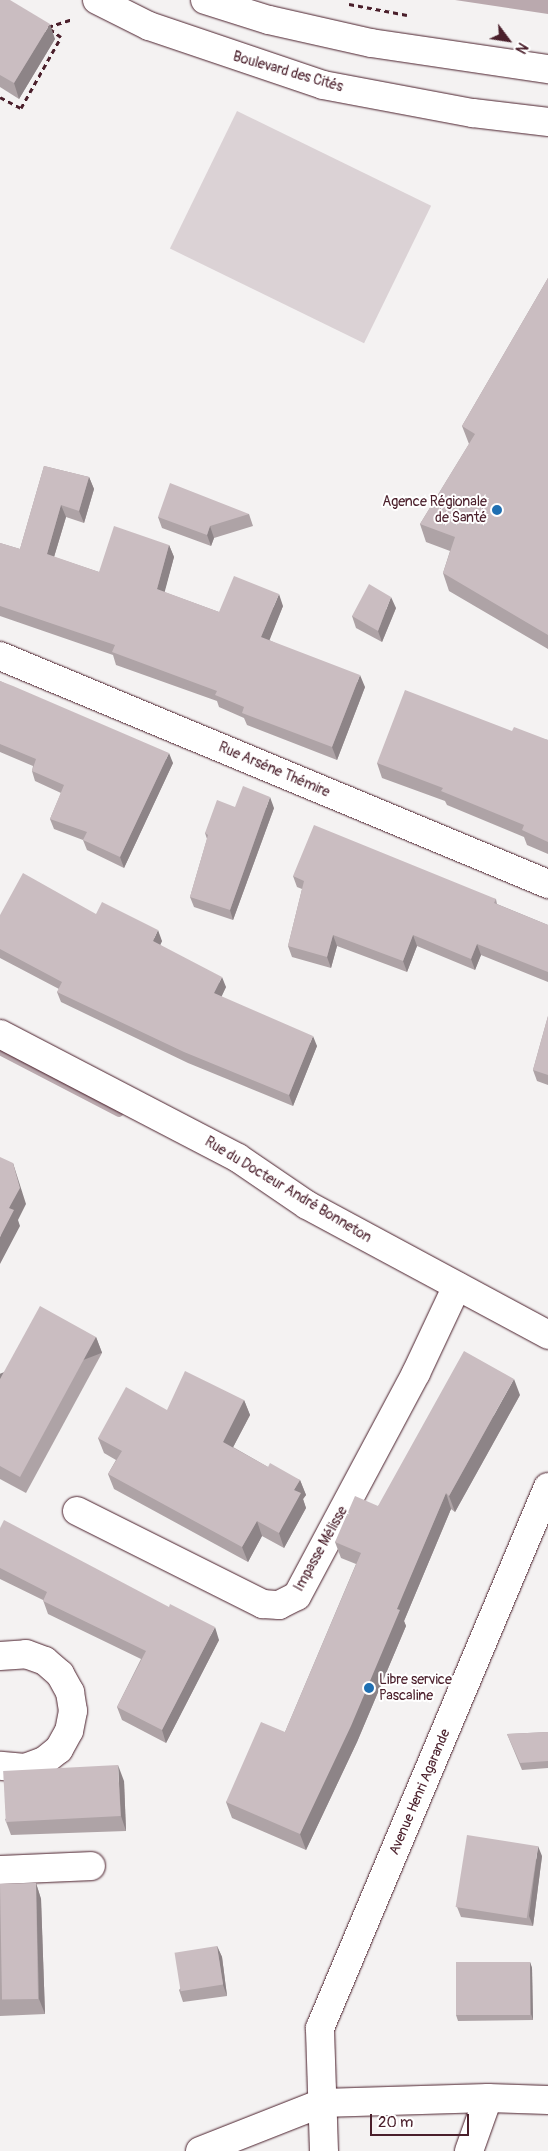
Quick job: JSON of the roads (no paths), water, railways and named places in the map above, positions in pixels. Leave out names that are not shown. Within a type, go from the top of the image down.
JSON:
[{"type":"street","name":"Boulevard des Cités","points":[[97,0],[149,26],[323,85],[472,113],[548,122]]},
{"type":"street","points":[[205,0],[269,20],[371,43],[548,69]]},
{"type":"street","name":"Rue Arséne Thémire","points":[[0,656],[548,884]]},
{"type":"street","name":"Rue du Docteur André Bonneton","points":[[0,1034],[238,1158],[307,1205],[548,1335]]},
{"type":"street","name":"Impasse Mélisse","points":[[77,1511],[263,1604],[279,1605],[297,1596],[416,1373],[457,1286]]},
{"type":"street","name":"Avenue Henri Agarande","points":[[324,2151],[320,2028],[548,1487]]},
{"type":"street","points":[[0,1656],[26,1654],[45,1661],[65,1683],[73,1711],[69,1731],[59,1749],[44,1761],[25,1768],[0,1766]]},
{"type":"street","points":[[0,1870],[91,1866]]},
{"type":"street","points":[[469,2151],[488,2098]]},
{"type":"street","points":[[200,2151],[322,2103],[488,2098],[548,2100]]},
{"type":"waterway","points":[[0,1050],[119,1112]]},
{"type":"place","name":"Agence Régionale de Santé","points":[[497,510]]},
{"type":"place","name":"Libre service Pascaline","points":[[369,1688]]}]
